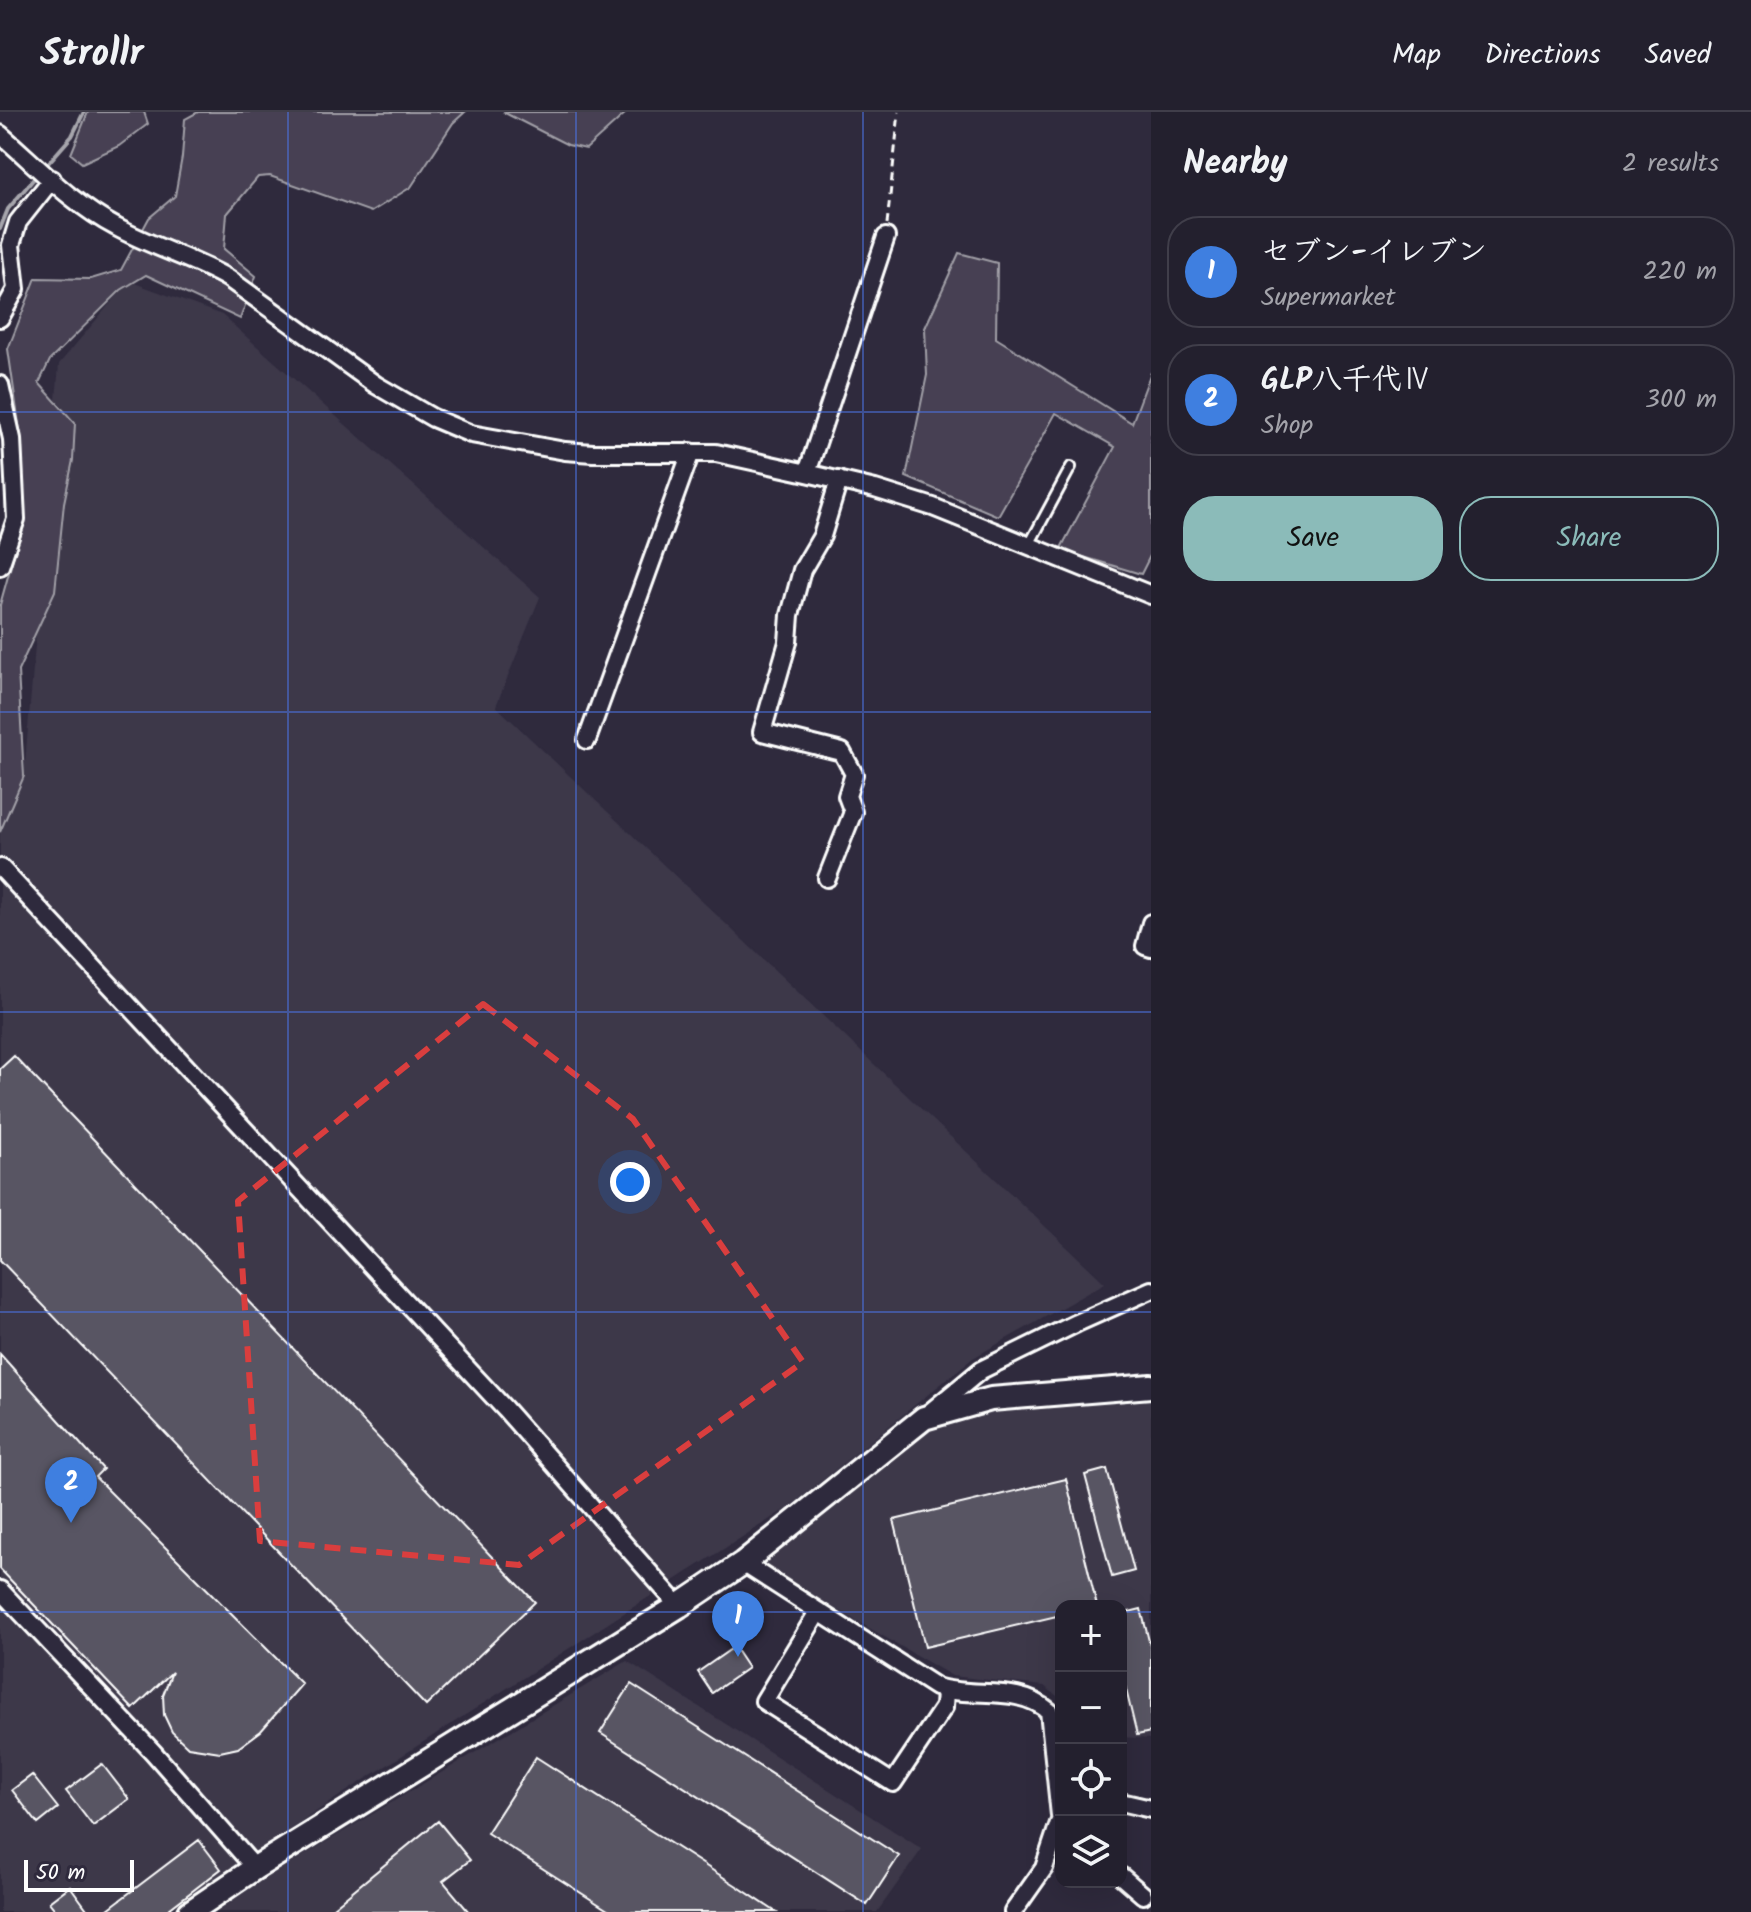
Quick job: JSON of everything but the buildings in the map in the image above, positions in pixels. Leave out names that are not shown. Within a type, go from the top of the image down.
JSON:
[{"type":"street","points":[[0,134],[77,203],[117,228],[207,266],[376,385],[433,418],[471,434],[565,451],[716,453],[839,480],[933,507],[1151,595]]},
{"type":"street","points":[[0,318],[16,289],[11,245],[18,222],[45,173]]},
{"type":"street","points":[[807,473],[886,237]]},
{"type":"street","points":[[0,385],[12,439],[16,519],[0,566]]},
{"type":"street","points":[[587,740],[691,452]]},
{"type":"street","points":[[827,878],[853,812],[847,796],[854,774],[842,752],[762,732],[788,642],[790,615],[802,570],[822,536],[839,480]]},
{"type":"street","points":[[1,868],[505,1409],[679,1606]]},
{"type":"street","points":[[1151,923],[1145,946],[1151,948]]},
{"type":"street","points":[[190,1912],[255,1868],[679,1606],[743,1563],[981,1370],[1151,1290]]},
{"type":"street","points":[[924,1418],[991,1399],[1151,1386]]},
{"type":"street","points":[[743,1563],[936,1687],[1025,1696],[1037,1701],[1049,1711],[1060,1816]]},
{"type":"street","points":[[0,1590],[153,1752],[255,1868]]},
{"type":"street","points":[[818,1612],[764,1701],[893,1783],[944,1707],[945,1690]]},
{"type":"street","points":[[1127,1803],[1151,1809]]},
{"type":"street","points":[[1013,1912],[1044,1868],[1055,1838]]},
{"type":"street","points":[[1127,1881],[1143,1895]]},
{"type":"lane","points":[[1029,545],[1071,467]]},
{"type":"path","points":[[886,237],[899,112]]},
{"type":"highlighted area","points":[[483,1004],[633,1119],[803,1362],[519,1565],[260,1541],[238,1201]]},
{"type":"shaded area","points":[[88,112],[144,112],[148,124],[119,146],[82,163],[71,154]]},
{"type":"shaded area","points":[[198,112],[465,112],[453,123],[411,187],[371,212],[270,176],[258,177],[227,214],[224,249],[256,276],[240,319],[146,275],[121,290],[50,360],[39,383],[75,423],[73,460],[64,503],[55,591],[18,671],[24,776],[0,832],[0,605],[22,526],[22,445],[8,349],[36,278],[91,279],[121,270],[149,218],[175,196],[185,119]]},
{"type":"shaded area","points":[[503,112],[627,112],[586,149],[568,145]]},
{"type":"shaded area","points":[[959,253],[997,263],[996,338],[1132,423],[1151,372],[1151,554],[1141,574],[1060,550],[1115,447],[1056,413],[998,516],[906,477],[927,375],[925,328]]},
{"type":"shaded area","points":[[129,281],[222,315],[540,597],[496,706],[1105,1283],[973,1358],[792,1505],[341,1795],[167,1912],[0,1912],[0,815],[24,775],[59,364]]},
{"type":"shaded area","points":[[1151,1394],[1151,1739],[1127,1737],[1127,1600],[1055,1600],[1055,1694],[1044,1686],[952,1676],[760,1565],[930,1429],[1001,1408]]},
{"type":"shaded area","points":[[627,1661],[922,1849],[877,1912],[216,1912],[261,1881]]},
{"type":"waterway","points":[[43,169],[72,136],[84,112]]},
{"type":"waterway","points":[[0,229],[8,209],[37,175]]},
{"type":"place","name":"GLP八千代Ⅳ","points":[[71,1523]]},
{"type":"place","name":"セブン-イレブン","points":[[738,1657]]}]
